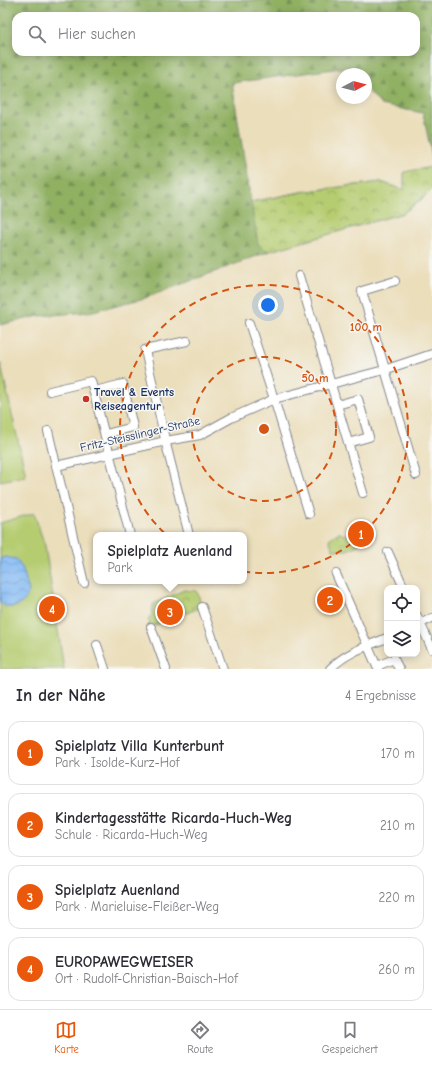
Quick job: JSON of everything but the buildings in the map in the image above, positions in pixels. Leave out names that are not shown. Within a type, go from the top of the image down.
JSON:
[{"type":"street","points":[[299,276],[363,493]]},
{"type":"street","points":[[395,281],[362,291],[384,370],[416,474]]},
{"type":"street","points":[[249,324],[274,399],[308,514]]},
{"type":"street","points":[[187,341],[146,350],[188,532]]},
{"type":"street","name":"Fritz-Steisslinger-Straße","points":[[56,466],[110,453],[200,435],[231,418],[274,399],[384,370],[432,354]]},
{"type":"street","points":[[50,391],[91,382],[106,434],[129,532]]},
{"type":"street","points":[[94,391],[123,384],[134,427],[106,434]]},
{"type":"street","points":[[337,405],[358,400],[369,437],[348,443]]},
{"type":"street","points":[[48,431],[84,583]]},
{"type":"street","points":[[388,552],[403,585]]},
{"type":"street","points":[[336,574],[378,668],[394,658],[399,669]]},
{"type":"street","points":[[202,607],[223,669]]},
{"type":"street","points":[[420,621],[432,618]]},
{"type":"street","points":[[420,626],[432,649]]},
{"type":"street","points":[[151,627],[166,669]]},
{"type":"street","points":[[330,669],[336,662],[347,655],[384,639]]},
{"type":"street","points":[[97,645],[105,669]]},
{"type":"green space","points":[[0,0],[432,0],[432,157],[423,113],[381,105],[372,95],[372,68],[336,68],[232,83],[251,202],[301,192],[381,182],[423,198],[403,213],[270,251],[145,298],[89,312],[39,316],[0,325]]},
{"type":"green space","points":[[432,167],[432,190],[403,213],[270,251],[264,249],[258,244],[251,202],[301,192],[381,182],[404,190],[404,172]]},
{"type":"green space","points":[[0,361],[26,476],[0,481]]},
{"type":"green space","points":[[34,513],[45,546],[64,669],[0,669],[0,523]]},
{"type":"green space","points":[[368,521],[376,536],[347,550],[333,550],[329,539],[339,532],[343,535],[351,533],[352,526],[360,522]]},
{"type":"green space","points":[[184,590],[197,591],[202,607],[151,627],[148,618],[151,617],[153,604]]},
{"type":"water","points":[[5,557],[16,559],[23,569],[29,591],[23,602],[19,606],[15,607],[6,607],[0,602],[0,559]]},
{"type":"place","name":"Travel & Events Reiseagentur","points":[[86,399]]},
{"type":"place","name":"Spielplatz Villa Kunterbunt","points":[[361,534]]},
{"type":"place","name":"Kindertagesstätte Ricarda-Huch-Weg","points":[[330,600]]},
{"type":"place","name":"EUROPAWEGWEISER","points":[[52,609]]},
{"type":"place","name":"Spielplatz Auenland","points":[[170,612]]}]
